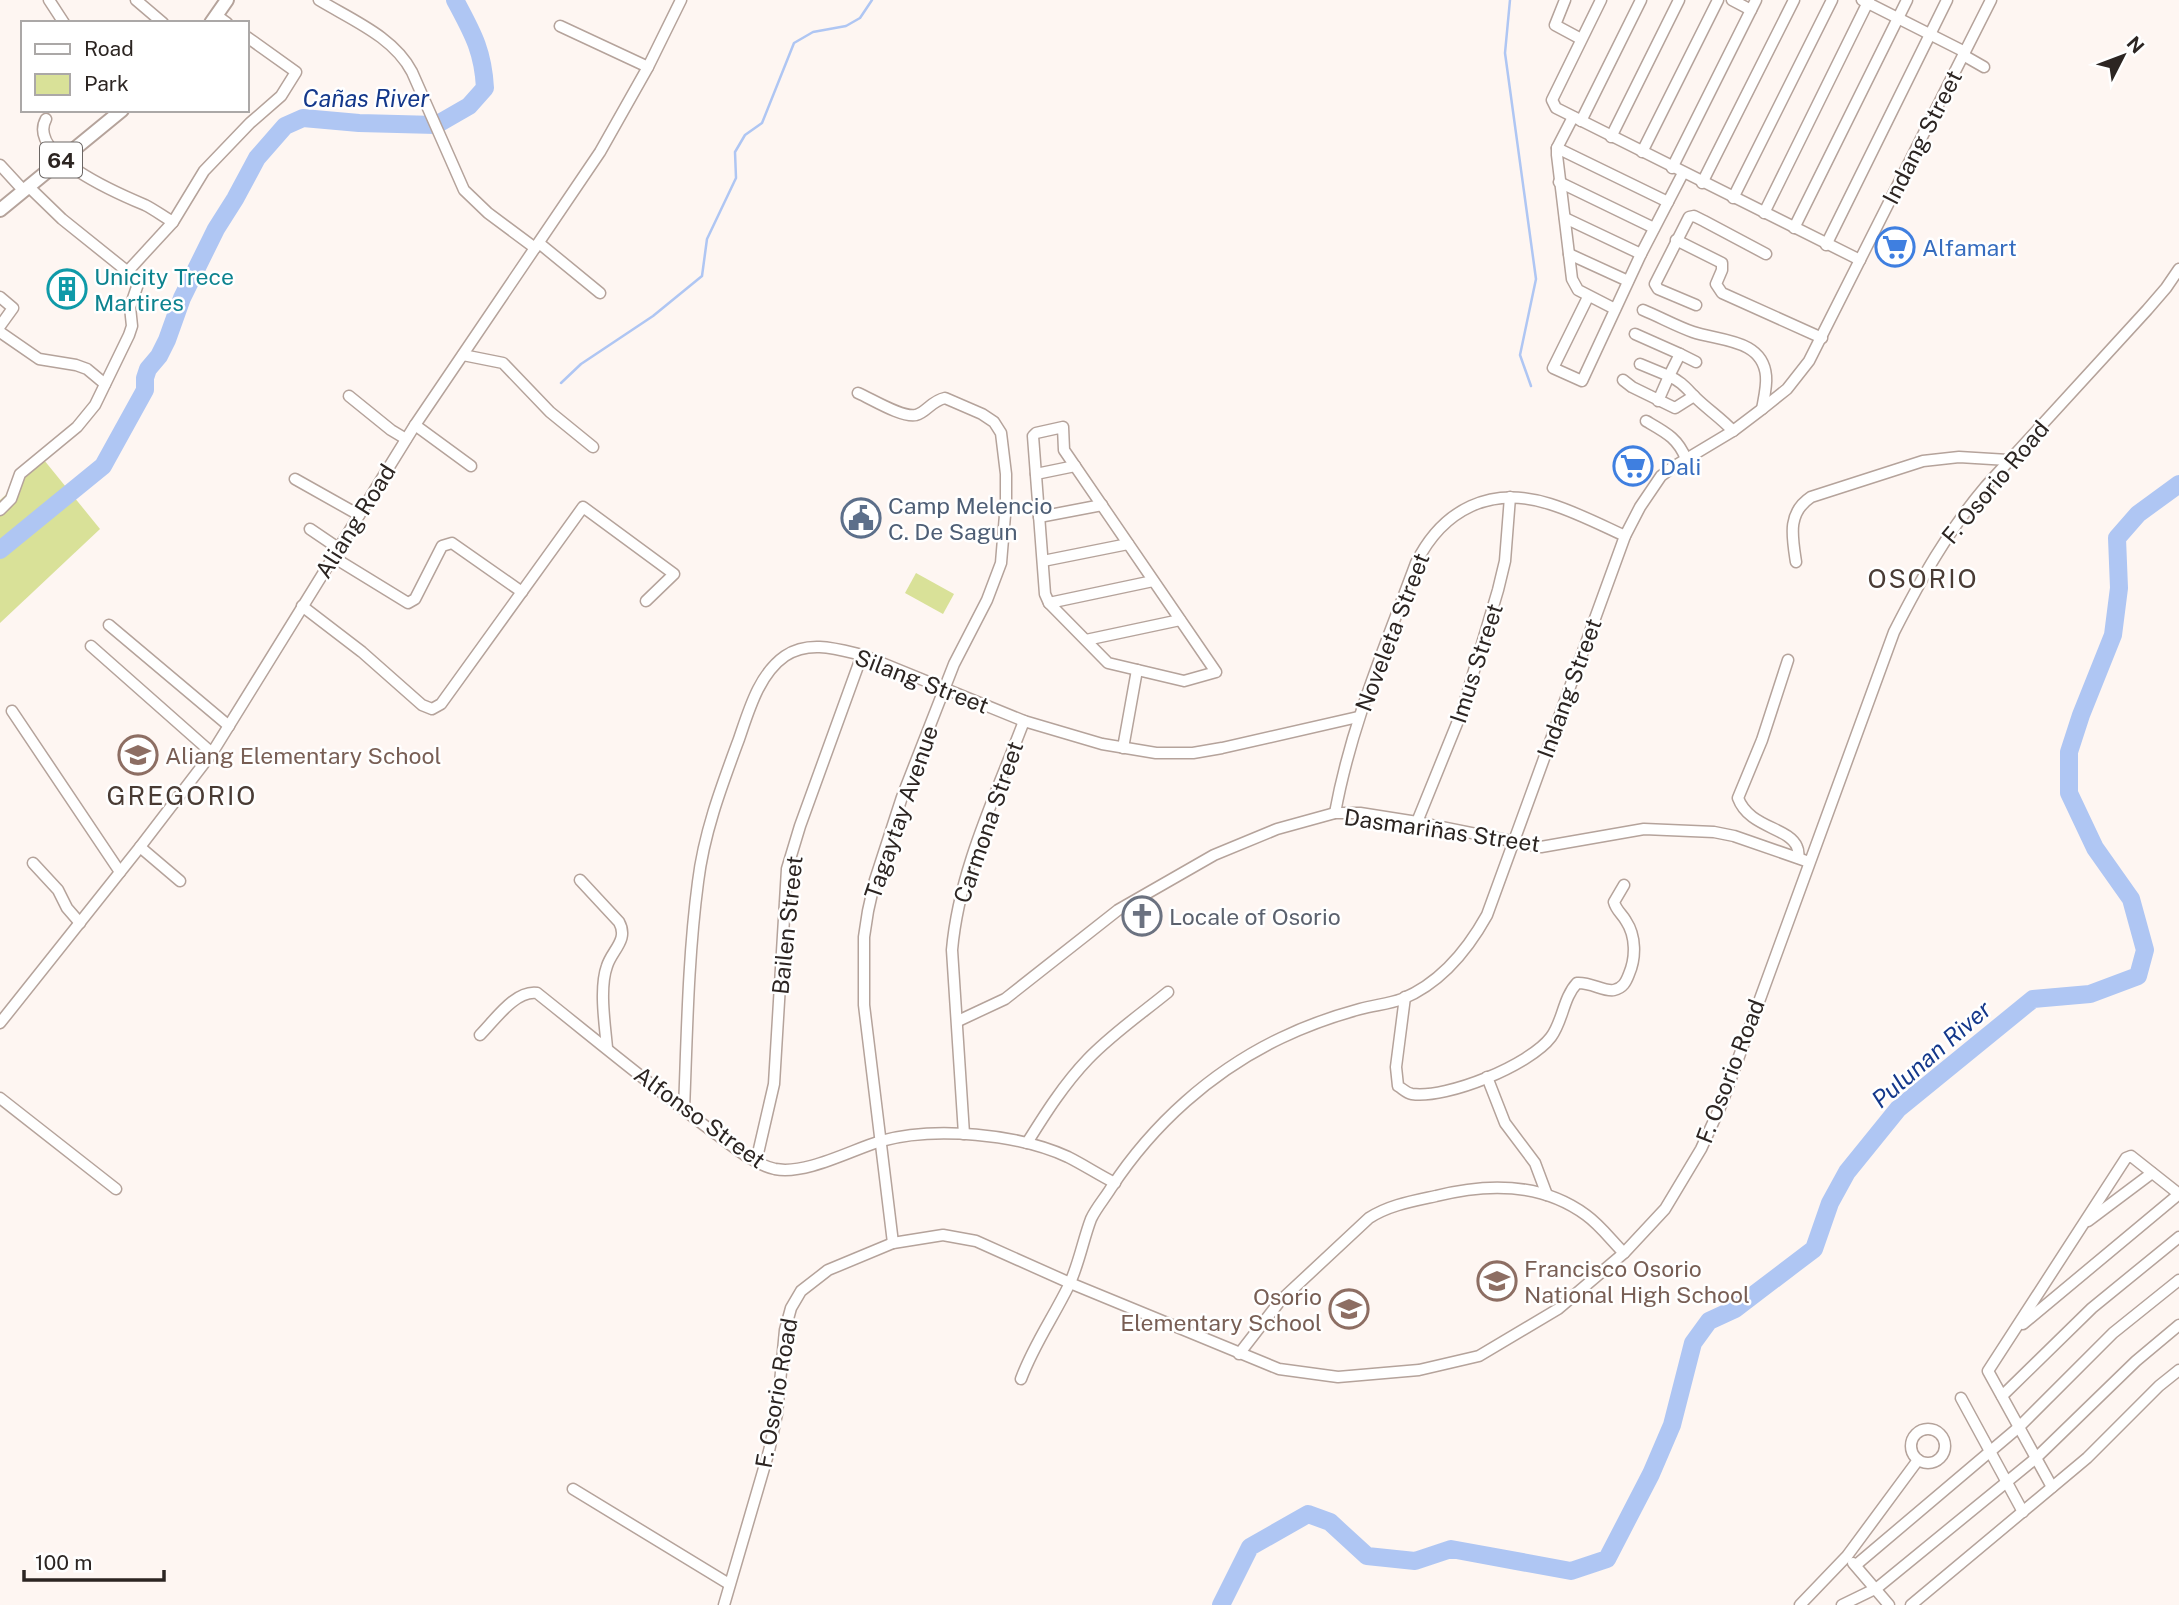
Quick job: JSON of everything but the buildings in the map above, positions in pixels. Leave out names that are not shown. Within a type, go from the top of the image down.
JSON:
[{"type":"main road","points":[[214,19],[227,0]]},
{"type":"main road","name":"64","points":[[0,210],[120,112]]},
{"type":"street","points":[[49,0],[63,21]]},
{"type":"street","points":[[136,0],[161,21]]},
{"type":"street","points":[[319,0],[391,44],[404,59],[461,185],[488,213],[537,245],[600,293]]},
{"type":"street","name":"Aliang Road","points":[[0,1023],[212,753],[415,425],[607,142],[681,0]]},
{"type":"street","points":[[1565,0],[1555,25],[1581,39]]},
{"type":"street","points":[[1601,0],[1552,100],[1556,108],[1860,260]]},
{"type":"street","points":[[1615,309],[1588,297],[1574,285],[1559,181],[1558,148],[1577,119],[1641,0]]},
{"type":"street","points":[[1611,137],[1679,0]]},
{"type":"street","points":[[1642,152],[1718,0]]},
{"type":"street","points":[[1672,168],[1753,5],[1732,0]]},
{"type":"street","points":[[1702,183],[1794,0]]},
{"type":"street","points":[[1733,198],[1832,0]]},
{"type":"street","points":[[1794,228],[1907,0]]},
{"type":"street","points":[[1826,245],[1947,0]]},
{"type":"street","name":"Indang Street","points":[[1021,1379],[1031,1352],[1070,1283],[1092,1217],[1126,1165],[1187,1100],[1215,1078],[1282,1038],[1359,1009],[1405,998],[1433,981],[1455,963],[1473,941],[1487,915],[1625,536],[1651,489],[1672,467],[1733,431],[1762,409],[1787,389],[1809,361],[1991,0]]},
{"type":"street","points":[[1764,213],[1866,1],[1930,34],[1984,67]]},
{"type":"street","points":[[560,26],[648,67]]},
{"type":"street","points":[[127,272],[173,222],[204,171],[250,122],[281,96],[296,72],[248,38]]},
{"type":"street","points":[[46,119],[43,124],[45,137],[62,159],[107,189],[147,206],[173,222]]},
{"type":"street","points":[[1558,148],[1668,202]]},
{"type":"street","points":[[0,165],[138,281],[130,307],[132,326],[95,405],[77,427],[20,474],[11,499],[0,510]]},
{"type":"street","points":[[1588,297],[1553,368],[1582,381],[1641,254],[1683,173]]},
{"type":"street","points":[[1559,181],[1654,228]]},
{"type":"street","points":[[1696,305],[1655,287],[1689,217],[1694,216],[1766,254]]},
{"type":"street","points":[[1565,218],[1641,254]]},
{"type":"street","points":[[1676,240],[1722,263],[1716,284],[1721,293],[1822,338]]},
{"type":"street","points":[[1569,254],[1628,281]]},
{"type":"street","name":"F. Osorio Road","points":[[724,1605],[769,1451],[777,1414],[785,1330],[791,1308],[802,1290],[828,1270],[893,1243],[943,1235],[976,1241],[1070,1283],[1279,1369],[1338,1377],[1419,1370],[1479,1356],[1558,1309],[1624,1253],[1665,1209],[1701,1149],[1730,1082],[1804,860],[1894,632],[1926,570],[1961,515],[2008,460],[2147,310],[2179,269]]},
{"type":"street","points":[[0,297],[13,308],[0,326]]},
{"type":"street","points":[[1643,310],[1692,332],[1745,345],[1754,351],[1766,376],[1762,409]]},
{"type":"street","points":[[0,332],[39,359],[87,369],[105,384]]},
{"type":"street","points":[[1635,334],[1696,362]]},
{"type":"street","points":[[1658,401],[1680,354]]},
{"type":"street","points":[[463,355],[503,363],[550,412],[593,447]]},
{"type":"street","points":[[1640,364],[1687,386],[1694,396],[1715,412],[1733,431]]},
{"type":"street","points":[[1623,380],[1675,408],[1694,396]]},
{"type":"street","name":"Tagaytay Avenue","points":[[858,393],[900,412],[914,415],[931,403],[945,398],[982,414],[994,422],[1001,433],[1006,474],[1001,563],[987,600],[968,633],[902,797],[875,880],[864,937],[864,1005],[893,1243]]},
{"type":"street","points":[[349,396],[406,439]]},
{"type":"street","points":[[1646,421],[1672,436],[1681,447],[1686,460]]},
{"type":"street","points":[[415,425],[471,466]]},
{"type":"street","points":[[1063,427],[1064,450],[1216,672],[1184,681],[1108,663],[1049,603],[1045,594],[1036,474],[1033,436],[1063,427]]},
{"type":"street","points":[[1796,562],[1791,533],[1793,518],[1802,504],[1811,497],[1923,461],[1959,457],[2008,460]]},
{"type":"street","points":[[1036,474],[1075,466]]},
{"type":"street","points":[[295,479],[359,514]]},
{"type":"street","name":"Noveleta Street","points":[[1335,813],[1343,766],[1358,717],[1427,542],[1454,514],[1479,503],[1510,497],[1550,504],[1625,536]]},
{"type":"street","name":"Imus Street","points":[[1417,821],[1462,711],[1498,590],[1505,561],[1510,497]]},
{"type":"street","points":[[1039,517],[1101,505]]},
{"type":"street","points":[[302,606],[362,652],[422,705],[432,709],[441,704],[583,507],[674,574],[646,601]]},
{"type":"street","points":[[310,530],[335,552],[408,603],[415,600],[442,546],[452,543],[522,592]]},
{"type":"street","points":[[1043,561],[1128,544]]},
{"type":"street","points":[[1049,603],[1153,581]]},
{"type":"street","points":[[1086,640],[1180,620]]},
{"type":"street","points":[[109,625],[229,726]]},
{"type":"street","points":[[92,646],[212,753]]},
{"type":"street","name":"Silang Street","points":[[684,1110],[688,1010],[698,881],[712,817],[753,700],[769,673],[786,656],[810,647],[835,648],[862,655],[1024,721],[1102,744],[1156,753],[1193,753],[1358,717]]},
{"type":"street","name":"Bailen Street","points":[[756,1163],[774,1084],[787,869],[862,655]]},
{"type":"street","points":[[1788,660],[1762,740],[1738,798],[1743,810],[1790,839],[1804,860]]},
{"type":"street","points":[[1124,748],[1137,670]]},
{"type":"street","points":[[12,711],[120,872]]},
{"type":"street","name":"Carmona Street","points":[[964,1134],[952,950],[955,920],[961,891],[1024,721]]},
{"type":"street","name":"Dasmariñas Street","points":[[958,1021],[1005,999],[1118,910],[1214,855],[1277,829],[1335,813],[1360,813],[1417,821],[1545,847],[1611,833],[1644,830],[1714,832],[1734,836],[1804,860]]},
{"type":"street","points":[[140,847],[180,881]]},
{"type":"street","points":[[33,863],[58,890],[67,908],[80,923]]},
{"type":"street","points":[[580,880],[624,930],[623,938],[607,965],[603,980],[607,1048]]},
{"type":"street","points":[[1405,998],[1396,1067],[1398,1086],[1414,1094],[1448,1090],[1487,1077],[1529,1058],[1552,1036],[1571,989],[1577,983],[1588,982],[1608,990],[1618,989],[1625,984],[1635,961],[1628,923],[1614,902],[1624,885]]},
{"type":"street","name":"Alfonso Street","points":[[480,1035],[517,998],[528,992],[537,993],[684,1110],[756,1163],[773,1169],[801,1168],[882,1141],[915,1134],[964,1134],[1027,1143],[1067,1157],[1115,1183]]},
{"type":"street","points":[[1027,1143],[1053,1102],[1087,1060],[1113,1035],[1168,992]]},
{"type":"street","points":[[1487,1077],[1505,1123],[1535,1163],[1546,1195]]},
{"type":"street","points":[[0,1098],[116,1189]]},
{"type":"street","points":[[2013,1333],[2179,1194],[2131,1156],[2126,1158],[1988,1371],[2052,1487]]},
{"type":"street","points":[[2082,1225],[2152,1173]]},
{"type":"street","points":[[1240,1354],[1280,1301],[1350,1235],[1380,1211],[1468,1188],[1521,1188],[1559,1199],[1587,1216],[1624,1253]]},
{"type":"street","points":[[2002,1396],[2092,1308],[2179,1237]]},
{"type":"street","points":[[1856,1566],[2019,1427],[2113,1333],[2179,1280]]},
{"type":"street","points":[[1842,1605],[1877,1588],[2036,1458],[2136,1361],[2179,1325]]},
{"type":"street","points":[[1911,1605],[2087,1458],[2159,1386],[2179,1370]]},
{"type":"street","points":[[1961,1398],[2023,1512]]},
{"type":"street","points":[[1800,1605],[1847,1556],[1918,1460]]},
{"type":"street","points":[[573,1489],[729,1584]]},
{"type":"street","points":[[1847,1556],[1889,1605]]},
{"type":"green space","points":[[44,460],[100,529],[0,623],[0,500]]},
{"type":"green space","points":[[916,573],[954,594],[943,614],[905,593]]},
{"type":"waterway","name":"Cañas River","points":[[0,550],[103,466],[145,390],[148,369],[167,340],[182,298],[216,229],[257,158],[285,126],[303,118],[436,125],[469,106],[485,88],[479,52],[455,0]]},
{"type":"waterway","points":[[561,383],[581,364],[653,316],[702,276],[707,239],[736,178],[735,152],[745,135],[762,123],[794,43],[813,32],[846,26],[860,18],[872,0]]},
{"type":"waterway","points":[[1510,0],[1505,53],[1536,279],[1520,355],[1531,386]]},
{"type":"waterway","name":"Pulunan River","points":[[1221,1605],[1250,1547],[1308,1514],[1330,1522],[1367,1556],[1415,1561],[1451,1549],[1571,1571],[1607,1559],[1651,1474],[1672,1425],[1693,1343],[1709,1321],[1735,1309],[1814,1249],[1830,1203],[1847,1172],[1898,1109],[2033,999],[2090,994],[2138,976],[2145,950],[2131,899],[2095,848],[2069,793],[2069,752],[2113,635],[2119,588],[2117,538],[2138,514],[2179,484]]},
{"type":"place","name":"Alfamart","points":[[1895,247]]},
{"type":"place","name":"Unicity Trece Martires","points":[[67,289]]},
{"type":"place","name":"Dali","points":[[1633,466]]},
{"type":"place","name":"Camp Melencio C. De Sagun","points":[[861,518]]},
{"type":"place","name":"Aliang Elementary School","points":[[138,755]]},
{"type":"place","name":"Locale of Osorio","points":[[1142,916]]},
{"type":"place","name":"Francisco Osorio National High School","points":[[1497,1281]]},
{"type":"place","name":"Osorio Elementary School","points":[[1349,1309]]},
{"type":"district","name":"OSORIO","points":[[1923,578]]},
{"type":"district","name":"GREGORIO","points":[[182,795]]}]
